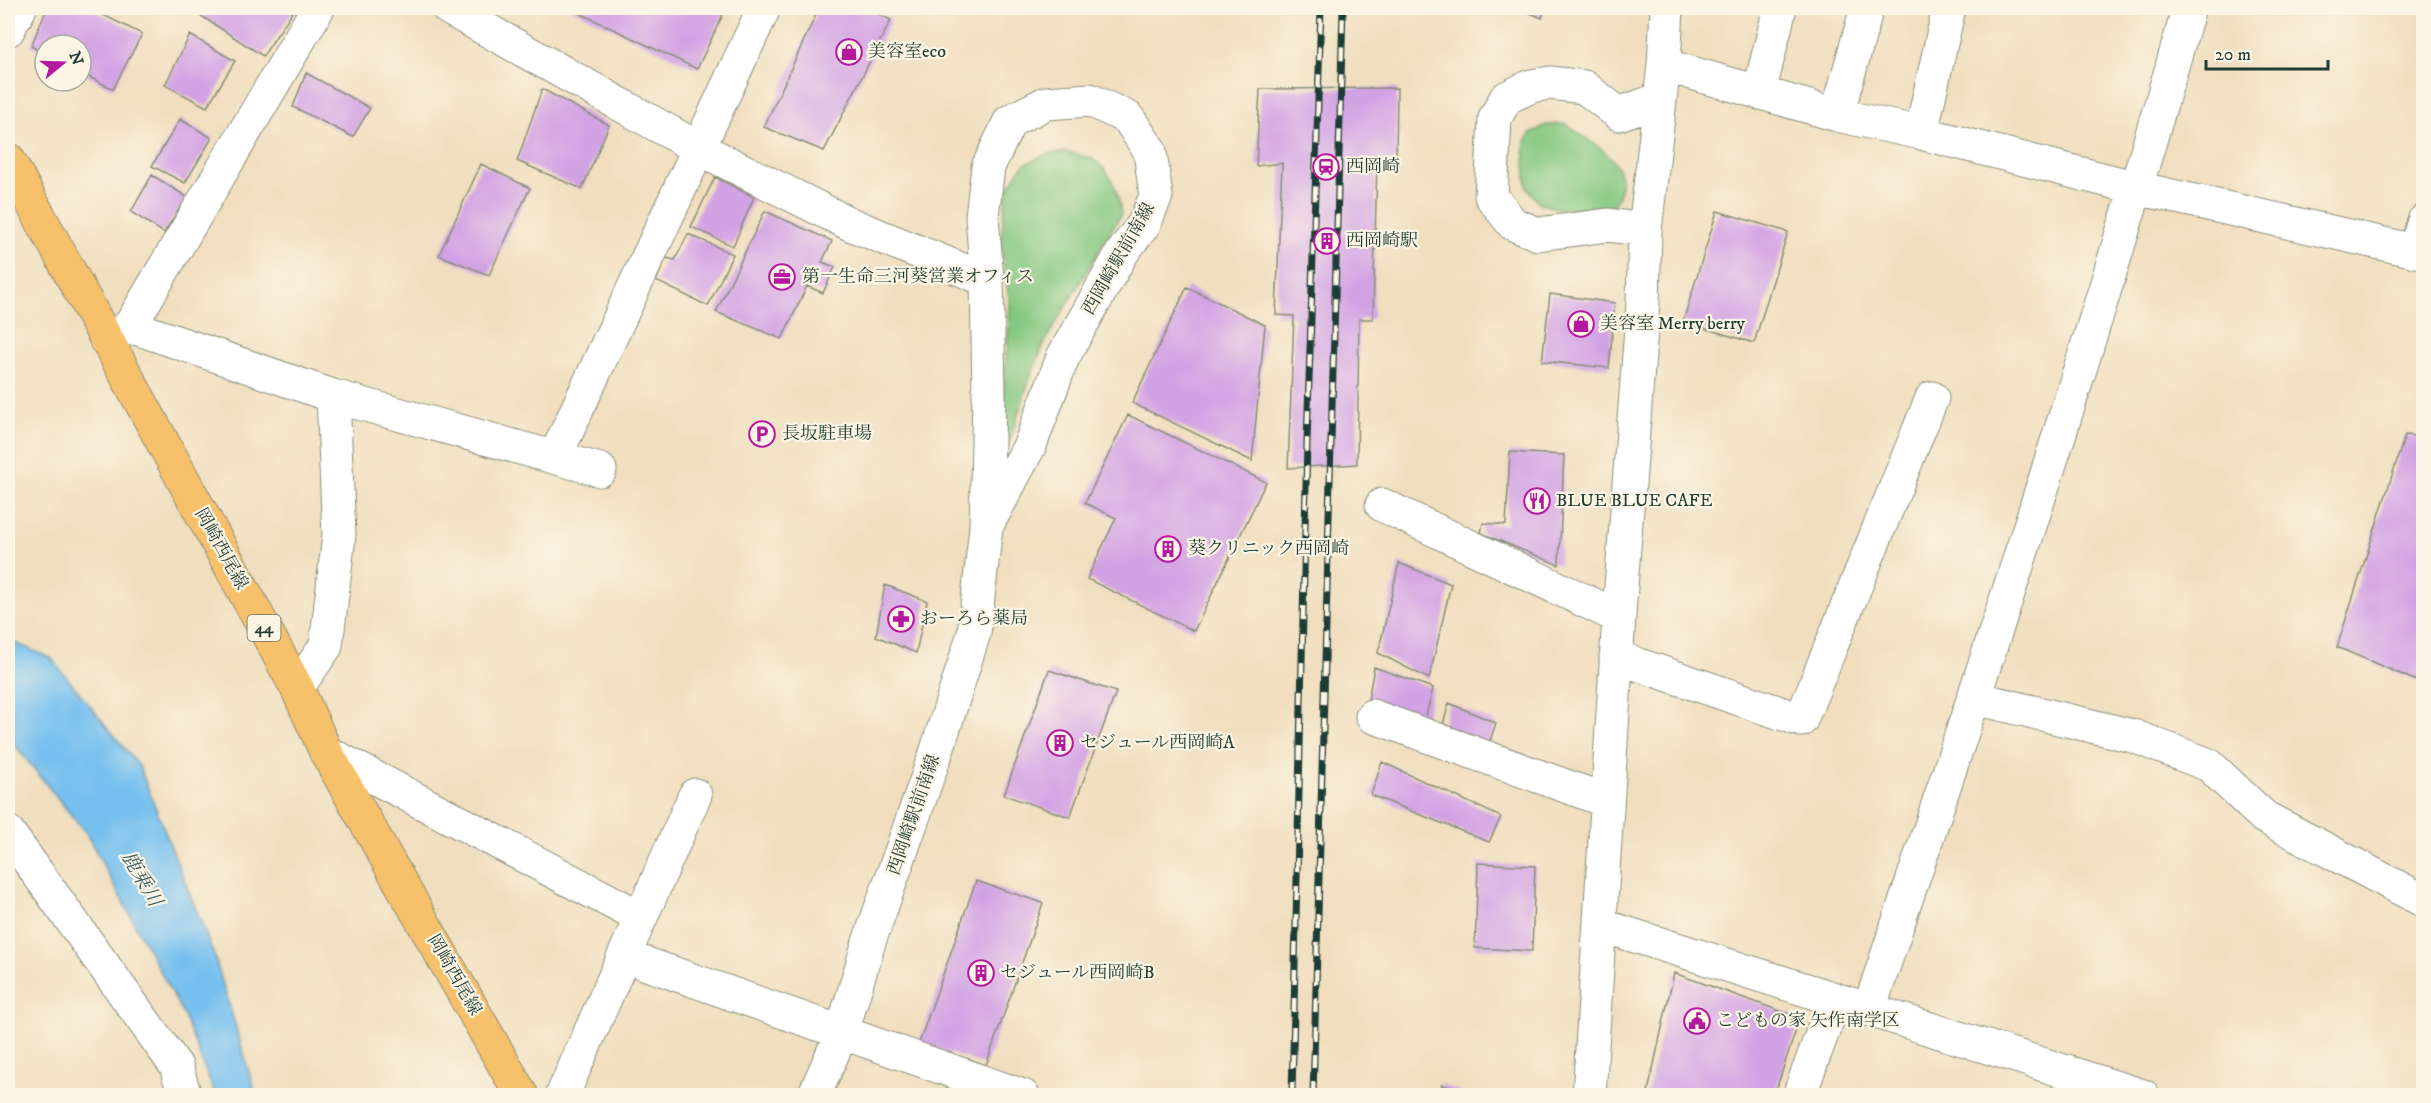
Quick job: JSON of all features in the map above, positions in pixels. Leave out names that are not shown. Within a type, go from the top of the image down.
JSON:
[{"type":"main road","name":"岡崎西尾線","points":[[8,159],[118,333],[297,688],[326,752],[522,1095]]},
{"type":"street","points":[[8,30],[20,8]]},
{"type":"street","points":[[318,8],[118,333],[333,396],[600,470]]},
{"type":"street","points":[[448,8],[698,148],[850,225],[987,280]]},
{"type":"street","points":[[555,457],[764,8]]},
{"type":"street","points":[[1589,1095],[1616,657],[1643,303],[1645,230],[1664,65],[1667,8]]},
{"type":"street","points":[[1759,93],[1780,8]]},
{"type":"street","points":[[1837,115],[1867,8]]},
{"type":"street","points":[[1921,133],[1949,8]]},
{"type":"street","points":[[1869,1009],[1975,698],[2137,188],[2189,8]]},
{"type":"street","points":[[1664,65],[1837,115],[1921,133],[2137,188],[2421,242]]},
{"type":"street","points":[[1645,230],[1608,225],[1538,234],[1513,224],[1491,196],[1495,118],[1506,98],[1531,87],[1550,84],[1584,87],[1619,114],[1660,99]]},
{"type":"street","name":"西岡崎駅前南線","points":[[814,1095],[842,1032],[869,942],[936,753],[974,633],[986,526],[990,396],[987,280],[982,216],[988,167],[1010,121],[1046,103],[1090,100],[1128,118],[1150,151],[1156,196],[1144,224],[1122,253],[1063,357],[1030,445],[986,526]]},
{"type":"street","points":[[297,688],[326,646],[338,547],[333,396]]},
{"type":"street","points":[[1616,657],[1801,720],[1932,398]]},
{"type":"street","points":[[1383,505],[1619,617]]},
{"type":"street","points":[[1975,698],[2133,736],[2209,765],[2264,817],[2424,901]]},
{"type":"street","points":[[1372,716],[1607,801]]},
{"type":"street","points":[[326,752],[640,917]]},
{"type":"street","points":[[562,1095],[695,795]]},
{"type":"street","points":[[8,832],[176,1066],[185,1095]]},
{"type":"street","points":[[1600,925],[2143,1095]]},
{"type":"street","points":[[624,956],[1023,1095]]},
{"type":"street","points":[[1800,1095],[1835,999]]},
{"type":"green space","points":[[1566,124],[1601,149],[1618,168],[1621,179],[1620,191],[1613,205],[1564,210],[1540,204],[1527,188],[1524,146],[1530,134],[1546,125]]},
{"type":"green space","points":[[1068,152],[1092,159],[1104,169],[1116,190],[1121,214],[1047,338],[1032,372],[997,479],[1010,308],[1001,240],[1007,190],[1023,165],[1047,154]]},
{"type":"water","name":"鹿乗川","points":[[8,640],[51,658],[139,766],[215,958],[256,1095],[215,1095],[184,1016],[86,833],[8,737]]},
{"type":"building","points":[[47,8],[89,8],[142,34],[113,89],[93,79],[93,33],[36,33]]},
{"type":"building","points":[[193,8],[295,8],[263,56],[192,10]]},
{"type":"building","points":[[569,8],[716,8],[724,12],[697,69]]},
{"type":"building","points":[[819,8],[866,8],[891,20],[824,151],[764,127]]},
{"type":"building","points":[[1518,8],[1545,8],[1542,18]]},
{"type":"building","points":[[190,35],[235,61],[207,107],[165,85]]},
{"type":"building","points":[[306,73],[370,108],[353,137],[293,107]]},
{"type":"building","name":"西岡崎駅","points":[[1397,88],[1396,160],[1377,162],[1373,319],[1359,319],[1357,464],[1288,468],[1294,316],[1276,315],[1282,163],[1256,166],[1260,89]]},
{"type":"building","points":[[542,89],[609,125],[582,189],[517,161]]},
{"type":"building","points":[[180,119],[212,138],[185,183],[152,166]]},
{"type":"building","points":[[481,164],[530,188],[489,275],[439,255]]},
{"type":"building","points":[[152,175],[187,197],[164,233],[131,212]]},
{"type":"building","points":[[715,177],[754,197],[733,246],[691,227]]},
{"type":"building","name":"第一生命三河葵営業オフィス","points":[[765,211],[832,241],[822,262],[835,267],[823,293],[807,286],[782,339],[716,312]]},
{"type":"building","points":[[1717,211],[1788,232],[1754,343],[1683,322]]},
{"type":"building","points":[[688,234],[733,254],[708,306],[656,281],[666,258],[675,260]]},
{"type":"building","points":[[1187,287],[1265,325],[1252,461],[1132,403]]},
{"type":"building","points":[[1550,294],[1615,303],[1609,368],[1542,361]]},
{"type":"building","name":"葵クリニック西岡崎","points":[[1128,415],[1266,482],[1194,631],[1087,579],[1116,518],[1085,503]]},
{"type":"building","points":[[2405,435],[2424,437],[2424,684],[2337,647]]},
{"type":"building","points":[[1510,452],[1564,455],[1559,565],[1481,533],[1483,523],[1506,525]]},
{"type":"building","points":[[1399,563],[1451,584],[1429,679],[1378,653]]},
{"type":"building","name":"おーろら薬局","points":[[885,585],[927,601],[916,653],[876,636]]},
{"type":"building","points":[[1374,667],[1433,688],[1424,724],[1367,706]]},
{"type":"building","name":"セジュール西岡崎A","points":[[1049,670],[1116,692],[1070,817],[1004,795]]},
{"type":"building","points":[[1449,703],[1496,723],[1487,750],[1441,732]]},
{"type":"building","points":[[1382,762],[1501,817],[1489,842],[1371,795]]},
{"type":"building","points":[[1478,863],[1535,866],[1532,951],[1475,948]]},
{"type":"building","name":"セジュール西岡崎B","points":[[976,881],[1043,903],[986,1065],[919,1043]]},
{"type":"building","points":[[1674,973],[1800,1018],[1774,1096],[1647,1096]]},
{"type":"building","points":[[1442,1084],[1468,1096],[1439,1096]]},
{"type":"railway","points":[[1292,1096],[1307,442],[1321,8]]},
{"type":"railway","points":[[1313,1096],[1343,8]]},
{"type":"place","name":"美容室eco","points":[[849,52]]},
{"type":"place","name":"西岡崎","points":[[1326,167]]},
{"type":"place","name":"西岡崎駅","points":[[1327,241]]},
{"type":"place","name":"第一生命三河葵営業オフィス","points":[[782,277]]},
{"type":"place","name":"美容室 Merry berry","points":[[1581,324]]},
{"type":"place","name":"長坂駐車場","points":[[762,434]]},
{"type":"place","name":"BLUE BLUE CAFE","points":[[1537,501]]},
{"type":"place","name":"葵クリニック西岡崎","points":[[1168,549]]},
{"type":"place","name":"おーろら薬局","points":[[901,619]]},
{"type":"place","name":"セジュール西岡崎A","points":[[1060,743]]},
{"type":"place","name":"セジュール西岡崎B","points":[[981,973]]},
{"type":"place","name":"こどもの家 矢作南学区","points":[[1697,1021]]}]
